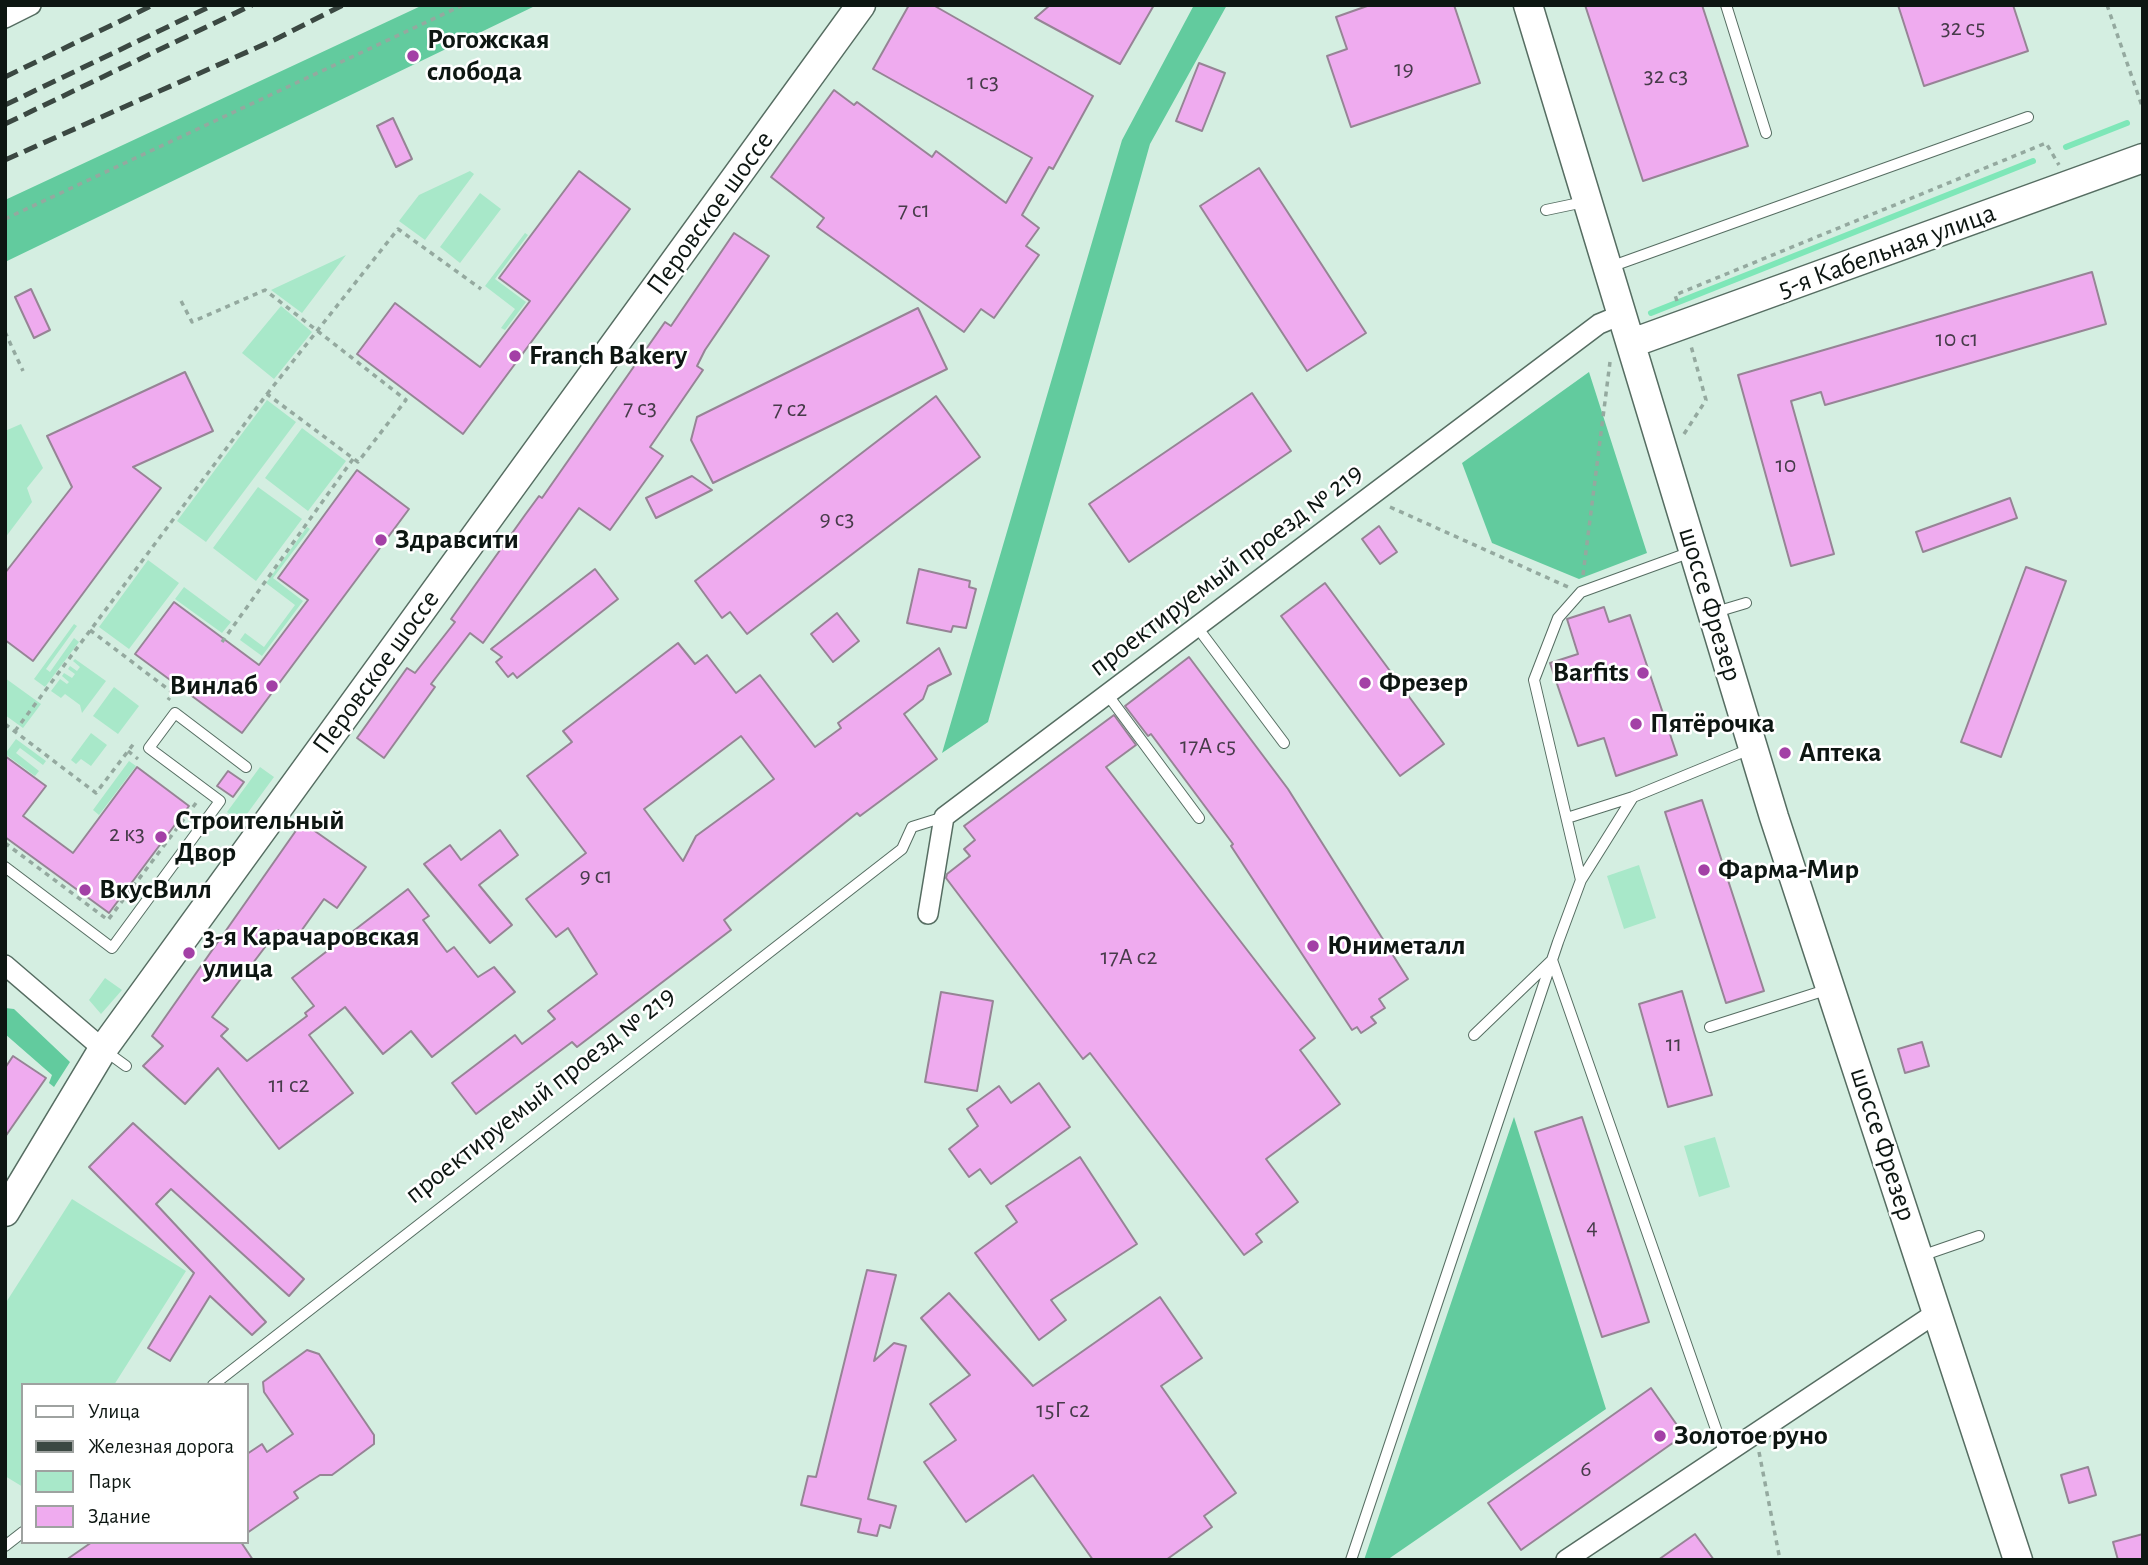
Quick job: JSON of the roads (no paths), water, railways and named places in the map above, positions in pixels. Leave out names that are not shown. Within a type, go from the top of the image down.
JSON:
[{"type":"street","points":[[5,18],[31,5]]},
{"type":"street","name":"Перовское шоссе","points":[[5,1212],[103,1049],[334,737],[861,5]]},
{"type":"street","name":"шоссе Фрезер","points":[[1528,5],[1753,747],[2018,1560]]},
{"type":"street","name":"5-я Кабельная улица","points":[[1632,343],[2143,158]]},
{"type":"street","name":"проектируемый проезд № 219","points":[[944,817],[1197,627],[1239,605],[1599,324],[1623,314]]},
{"type":"street","points":[[928,914],[944,817]]},
{"type":"street","points":[[5,965],[103,1049]]},
{"type":"street","points":[[1566,1560],[1939,1311]]},
{"type":"lane","points":[[1726,5],[1766,133]]},
{"type":"lane","points":[[1609,268],[2028,117]]},
{"type":"lane","points":[[1546,210],[1588,201]]},
{"type":"lane","points":[[1581,880],[1534,680],[1558,618],[1581,592],[1695,551]]},
{"type":"lane","points":[[1713,613],[1745,603]]},
{"type":"lane","points":[[1197,627],[1284,743]]},
{"type":"lane","points":[[1107,694],[1199,818]]},
{"type":"lane","points":[[5,867],[112,948],[219,801],[149,748],[162,730],[175,713],[246,767]]},
{"type":"lane","points":[[1567,818],[1633,797],[1753,747]]},
{"type":"lane","points":[[1351,1560],[1581,880],[1633,797]]},
{"type":"lane","name":"проектируемый проезд № 219","points":[[216,1383],[902,849],[912,827],[944,817]]},
{"type":"lane","points":[[1474,1035],[1552,960]]},
{"type":"lane","points":[[1552,960],[1725,1455]]},
{"type":"lane","points":[[1710,1027],[1831,988]]},
{"type":"lane","points":[[103,1049],[126,1066]]},
{"type":"lane","points":[[1920,1256],[1979,1236]]},
{"type":"lane","points":[[5,1546],[21,1534]]},
{"type":"waterway","points":[[2066,147],[2127,123]]},
{"type":"waterway","points":[[1651,313],[2033,161]]},
{"type":"railway","points":[[5,77],[153,5]]},
{"type":"railway","points":[[5,105],[213,5]]},
{"type":"railway","points":[[5,124],[252,5]]},
{"type":"railway","points":[[5,160],[274,40],[343,5]]},
{"type":"place","name":"Рогожская слобода","points":[[413,56]]},
{"type":"place","name":"Franch Bakery","points":[[515,356]]},
{"type":"place","name":"Здравсити","points":[[381,540]]},
{"type":"place","name":"Barfits","points":[[1643,673]]},
{"type":"place","name":"Фрезер","points":[[1365,683]]},
{"type":"place","name":"Винлаб","points":[[272,686]]},
{"type":"place","name":"Пятёрочка","points":[[1636,724]]},
{"type":"place","name":"Аптека","points":[[1785,753]]},
{"type":"place","name":"Строительный Двор","points":[[161,837]]},
{"type":"place","name":"Фарма-Мир","points":[[1704,870]]},
{"type":"place","name":"ВкусВилл","points":[[85,890]]},
{"type":"place","name":"Юниметалл","points":[[1313,946]]},
{"type":"place","name":"3-я Карачаровская улица","points":[[189,953]]},
{"type":"place","name":"Золотое руно","points":[[1660,1436]]}]
